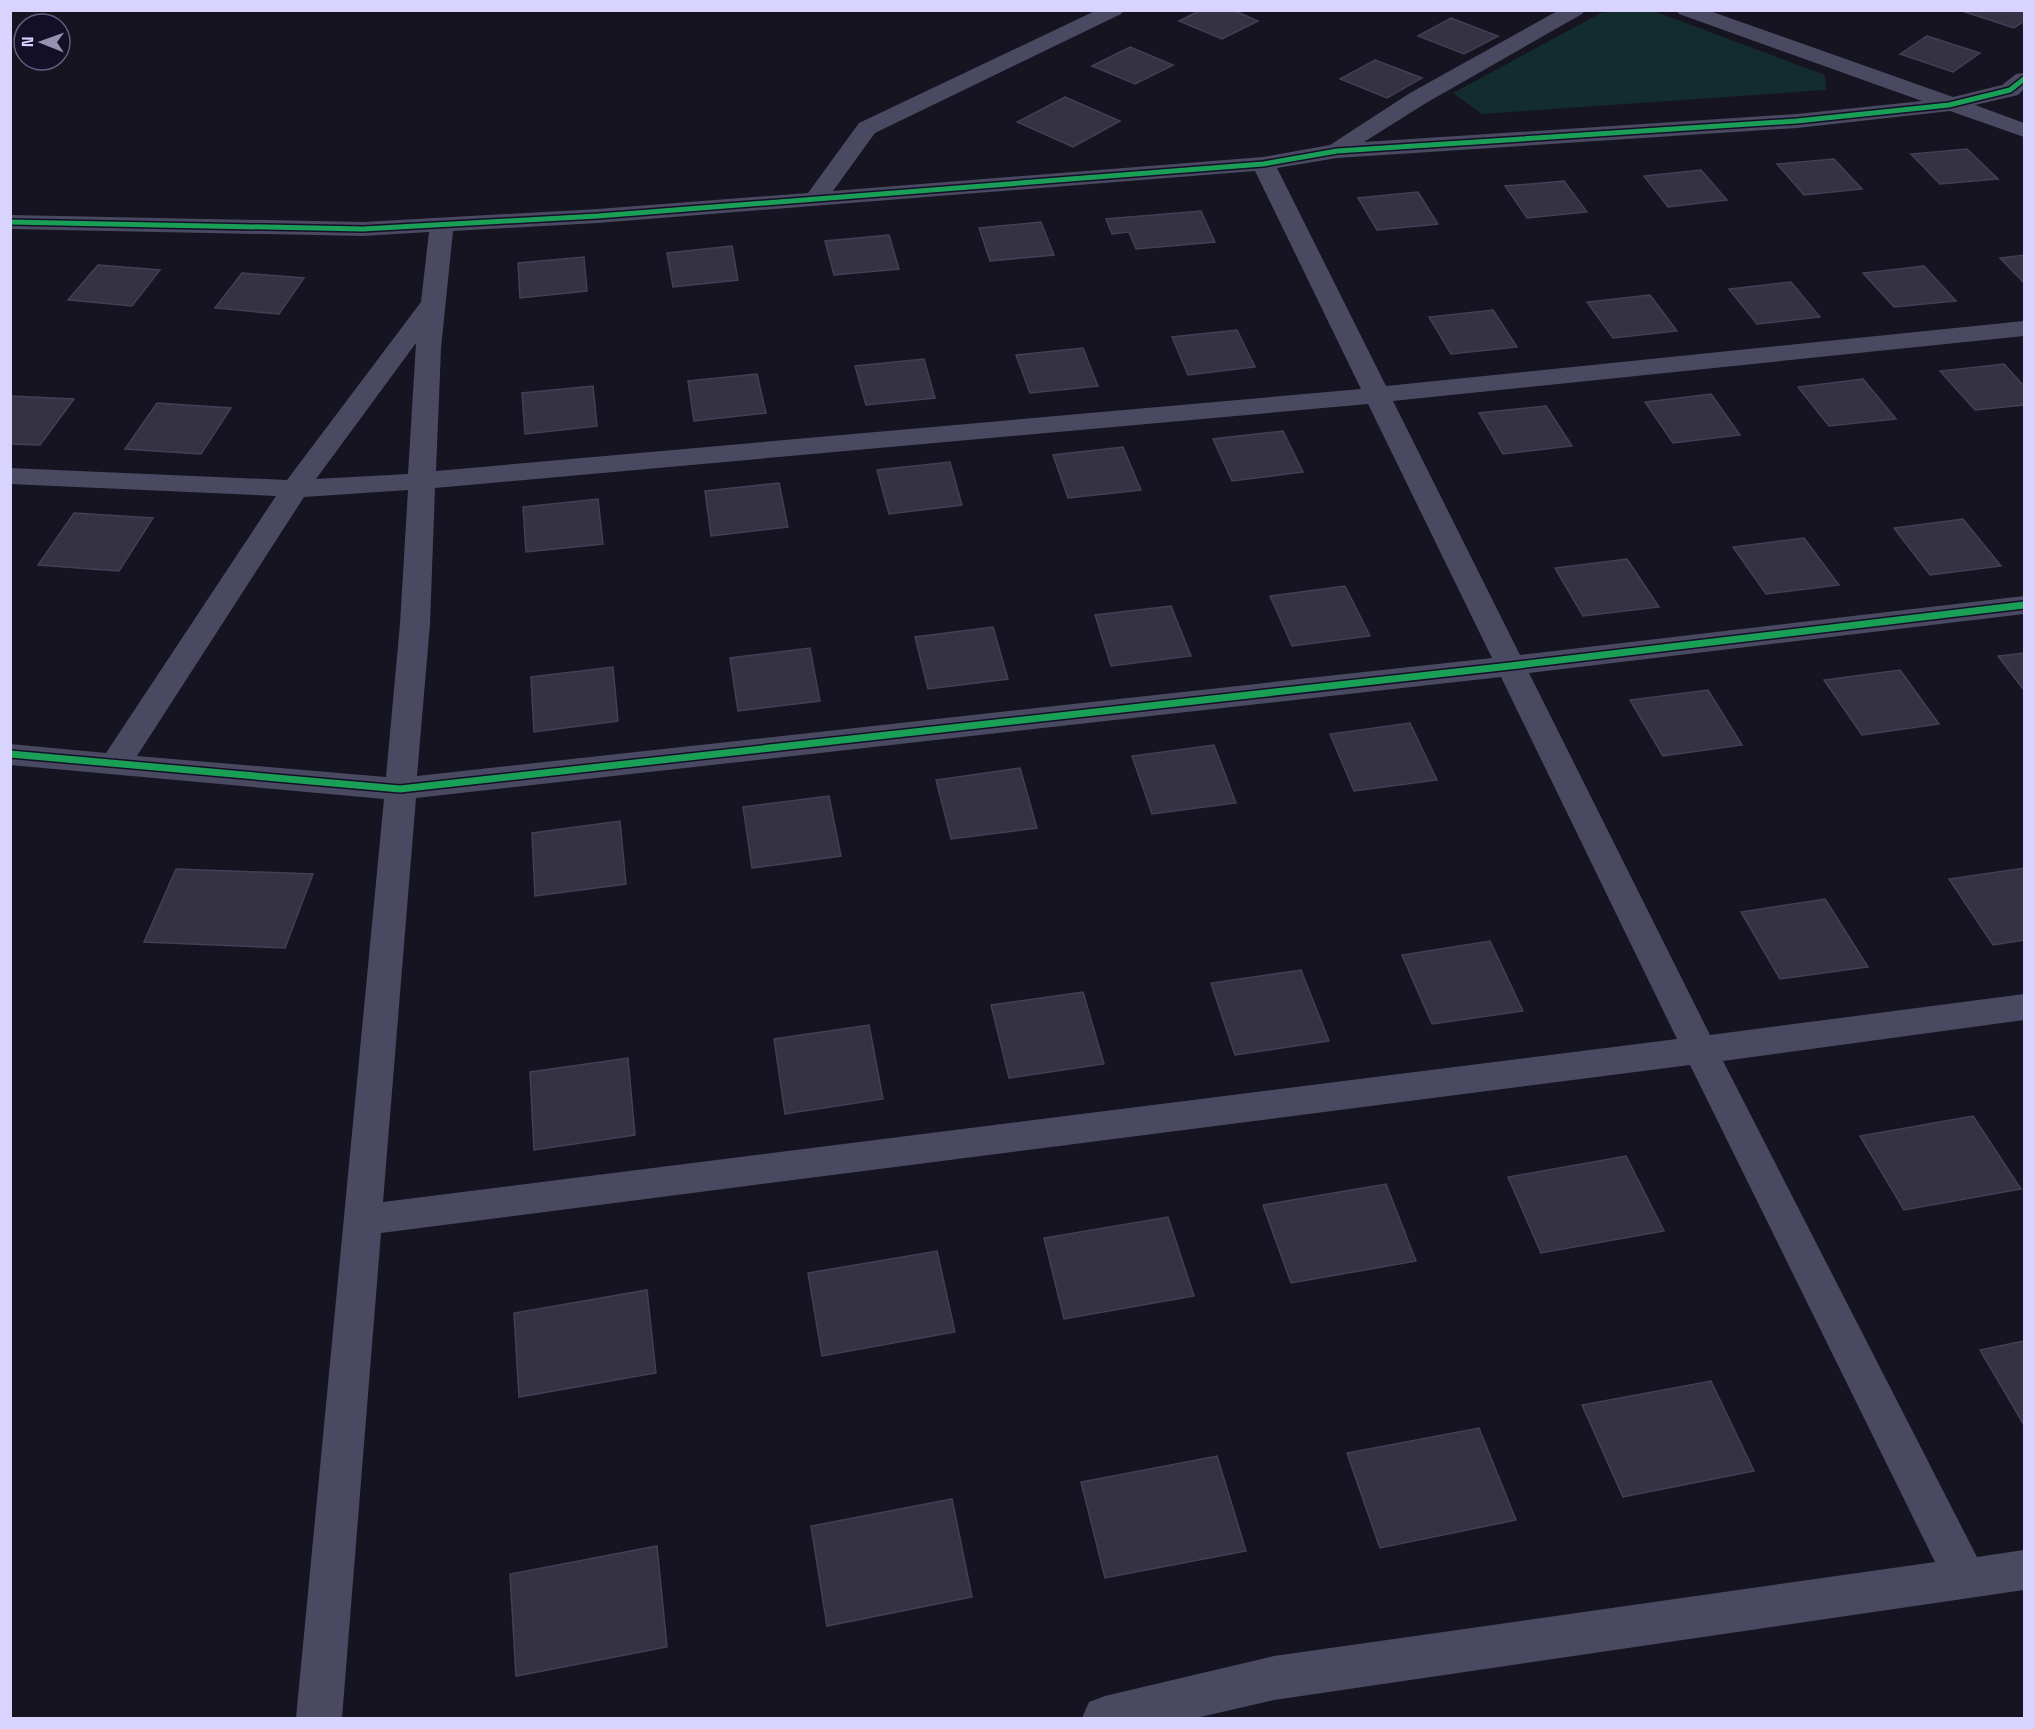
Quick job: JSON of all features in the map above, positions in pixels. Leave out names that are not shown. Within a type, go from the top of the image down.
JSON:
[{"type":"street","points":[[815,199],[867,128],[1114,10]]},
{"type":"street","points":[[1337,151],[1418,98],[1575,10]]},
{"type":"street","points":[[1686,10],[2025,130]]},
{"type":"street","points":[[10,222],[363,229],[598,216],[1263,164],[1337,151],[1797,121],[1949,105],[2010,90],[2025,79]]},
{"type":"street","points":[[1263,164],[1700,1050],[1965,1578]]},
{"type":"street","points":[[319,1719],[415,624],[428,348],[441,225]]},
{"type":"street","points":[[116,765],[296,489],[433,304]]},
{"type":"street","points":[[10,476],[296,489],[421,482],[1376,395],[2025,328]]},
{"type":"street","points":[[10,754],[400,789],[1510,666],[2025,605]]},
{"type":"street","points":[[363,1220],[2025,1007]]},
{"type":"street","points":[[1105,1719],[1274,1678],[2025,1570]]},
{"type":"green space","points":[[1625,10],[1654,11],[1825,75],[1826,90],[1482,114],[1453,93],[1601,13]]},
{"type":"building","points":[[1201,10],[1233,10],[1258,21],[1222,39],[1179,21]]},
{"type":"building","points":[[2024,10],[2024,21],[2014,28],[1962,11]]},
{"type":"building","points":[[1451,18],[1498,36],[1464,54],[1418,36]]},
{"type":"building","points":[[1927,36],[1980,53],[1953,72],[1900,54]]},
{"type":"building","points":[[1130,47],[1173,65],[1135,84],[1092,66]]},
{"type":"building","points":[[1375,60],[1422,78],[1387,98],[1340,79]]},
{"type":"building","points":[[1065,97],[1120,121],[1073,147],[1017,122]]},
{"type":"building","points":[[1967,149],[1998,179],[1940,184],[1911,154]]},
{"type":"building","points":[[1834,159],[1862,189],[1804,195],[1777,164]]},
{"type":"building","points":[[1701,170],[1727,200],[1668,207],[1644,176]]},
{"type":"building","points":[[1564,181],[1587,212],[1527,218],[1505,186]]},
{"type":"building","points":[[1418,192],[1438,224],[1377,230],[1358,198]]},
{"type":"building","points":[[1201,211],[1215,242],[1136,249],[1129,232],[1112,234],[1106,219]]},
{"type":"building","points":[[1041,222],[1054,255],[990,261],[979,228]]},
{"type":"building","points":[[889,235],[899,269],[834,275],[825,241]]},
{"type":"building","points":[[732,246],[738,280],[673,287],[667,253]]},
{"type":"building","points":[[2024,255],[2024,283],[2000,258]]},
{"type":"building","points":[[584,257],[587,291],[520,298],[518,263]]},
{"type":"building","points":[[98,265],[160,270],[132,306],[68,300]]},
{"type":"building","points":[[1924,266],[1956,301],[1894,307],[1863,273]]},
{"type":"building","points":[[242,273],[304,278],[279,314],[215,308]]},
{"type":"building","points":[[1791,282],[1820,317],[1757,324],[1729,289]]},
{"type":"building","points":[[1650,295],[1677,331],[1613,338],[1587,302]]},
{"type":"building","points":[[1493,310],[1517,347],[1451,354],[1429,317]]},
{"type":"building","points":[[1237,330],[1255,367],[1188,375],[1172,337]]},
{"type":"building","points":[[1083,348],[1098,386],[1030,393],[1016,355]]},
{"type":"building","points":[[924,359],[935,398],[866,405],[855,366]]},
{"type":"building","points":[[2004,364],[2024,386],[2024,405],[1975,410],[1940,371]]},
{"type":"building","points":[[757,374],[766,413],[694,421],[688,381]]},
{"type":"building","points":[[1863,379],[1896,419],[1829,426],[1798,387]]},
{"type":"building","points":[[593,386],[597,426],[525,434],[522,393]]},
{"type":"building","points":[[1711,394],[1740,435],[1673,443],[1645,402]]},
{"type":"building","points":[[10,396],[74,399],[40,445],[10,444]]},
{"type":"building","points":[[157,403],[231,408],[201,454],[125,449]]},
{"type":"building","points":[[1546,406],[1572,446],[1503,454],[1479,413]]},
{"type":"building","points":[[1283,431],[1303,472],[1232,481],[1213,439]]},
{"type":"building","points":[[1123,447],[1141,490],[1068,498],[1053,455]]},
{"type":"building","points":[[950,462],[962,505],[889,514],[877,470]]},
{"type":"building","points":[[779,483],[788,527],[711,536],[705,491]]},
{"type":"building","points":[[598,499],[603,544],[526,552],[523,507]]},
{"type":"building","points":[[74,513],[153,518],[119,571],[38,565]]},
{"type":"building","points":[[1963,519],[2001,566],[1930,575],[1894,528]]},
{"type":"building","points":[[1804,538],[1839,585],[1766,594],[1733,547]]},
{"type":"building","points":[[1627,559],[1659,607],[1583,616],[1555,568]]},
{"type":"building","points":[[1345,586],[1370,636],[1292,646],[1270,596]]},
{"type":"building","points":[[1171,606],[1191,656],[1111,666],[1095,615]]},
{"type":"building","points":[[993,627],[1008,679],[928,689],[915,637]]},
{"type":"building","points":[[810,648],[820,701],[738,711],[730,658]]},
{"type":"building","points":[[2024,653],[2024,690],[1998,656]]},
{"type":"building","points":[[613,667],[618,721],[534,732],[531,677]]},
{"type":"building","points":[[1900,670],[1939,724],[1862,735],[1824,680]]},
{"type":"building","points":[[1708,690],[1742,745],[1663,756],[1630,700]]},
{"type":"building","points":[[1410,723],[1437,780],[1354,791],[1330,734]]},
{"type":"building","points":[[1214,745],[1236,803],[1152,814],[1132,756]]},
{"type":"building","points":[[1020,768],[1037,828],[951,839],[936,780]]},
{"type":"building","points":[[829,796],[841,856],[752,868],[743,807]]},
{"type":"building","points":[[620,821],[626,884],[535,896],[532,833]]},
{"type":"building","points":[[2024,868],[2024,940],[1993,945],[1949,879]]},
{"type":"building","points":[[176,869],[313,874],[285,948],[144,942]]},
{"type":"building","points":[[1825,899],[1868,967],[1780,979],[1741,912]]},
{"type":"building","points":[[1490,941],[1523,1011],[1432,1024],[1402,955]]},
{"type":"building","points":[[1301,970],[1329,1041],[1235,1055],[1211,983]]},
{"type":"building","points":[[1083,992],[1104,1064],[1009,1078],[991,1005]]},
{"type":"building","points":[[869,1025],[883,1099],[785,1114],[774,1039]]},
{"type":"building","points":[[628,1058],[635,1135],[534,1150],[530,1072]]},
{"type":"building","points":[[1973,1116],[2021,1189],[1904,1210],[1860,1136]]},
{"type":"building","points":[[1626,1156],[1664,1231],[1541,1253],[1508,1177]]},
{"type":"building","points":[[1386,1184],[1416,1261],[1291,1283],[1263,1205]]},
{"type":"building","points":[[1168,1217],[1194,1296],[1064,1319],[1044,1238]]},
{"type":"building","points":[[937,1251],[955,1332],[822,1356],[808,1273]]},
{"type":"building","points":[[647,1290],[656,1373],[519,1397],[514,1313]]},
{"type":"building","points":[[2024,1341],[2024,1425],[1980,1350]]},
{"type":"building","points":[[1711,1381],[1754,1471],[1623,1497],[1582,1405]]},
{"type":"building","points":[[1479,1428],[1516,1520],[1380,1548],[1347,1453]]},
{"type":"building","points":[[1217,1456],[1246,1551],[1105,1578],[1081,1482]]},
{"type":"building","points":[[952,1499],[972,1597],[827,1626],[811,1526]]},
{"type":"building","points":[[657,1546],[667,1647],[516,1676],[510,1574]]},
{"type":"cycle path","points":[[10,222],[363,229],[598,216],[1263,164],[1337,151],[1797,121],[1949,105],[2010,90],[2024,79]]},
{"type":"cycle path","points":[[10,754],[400,789],[1510,666],[2024,605]]}]
